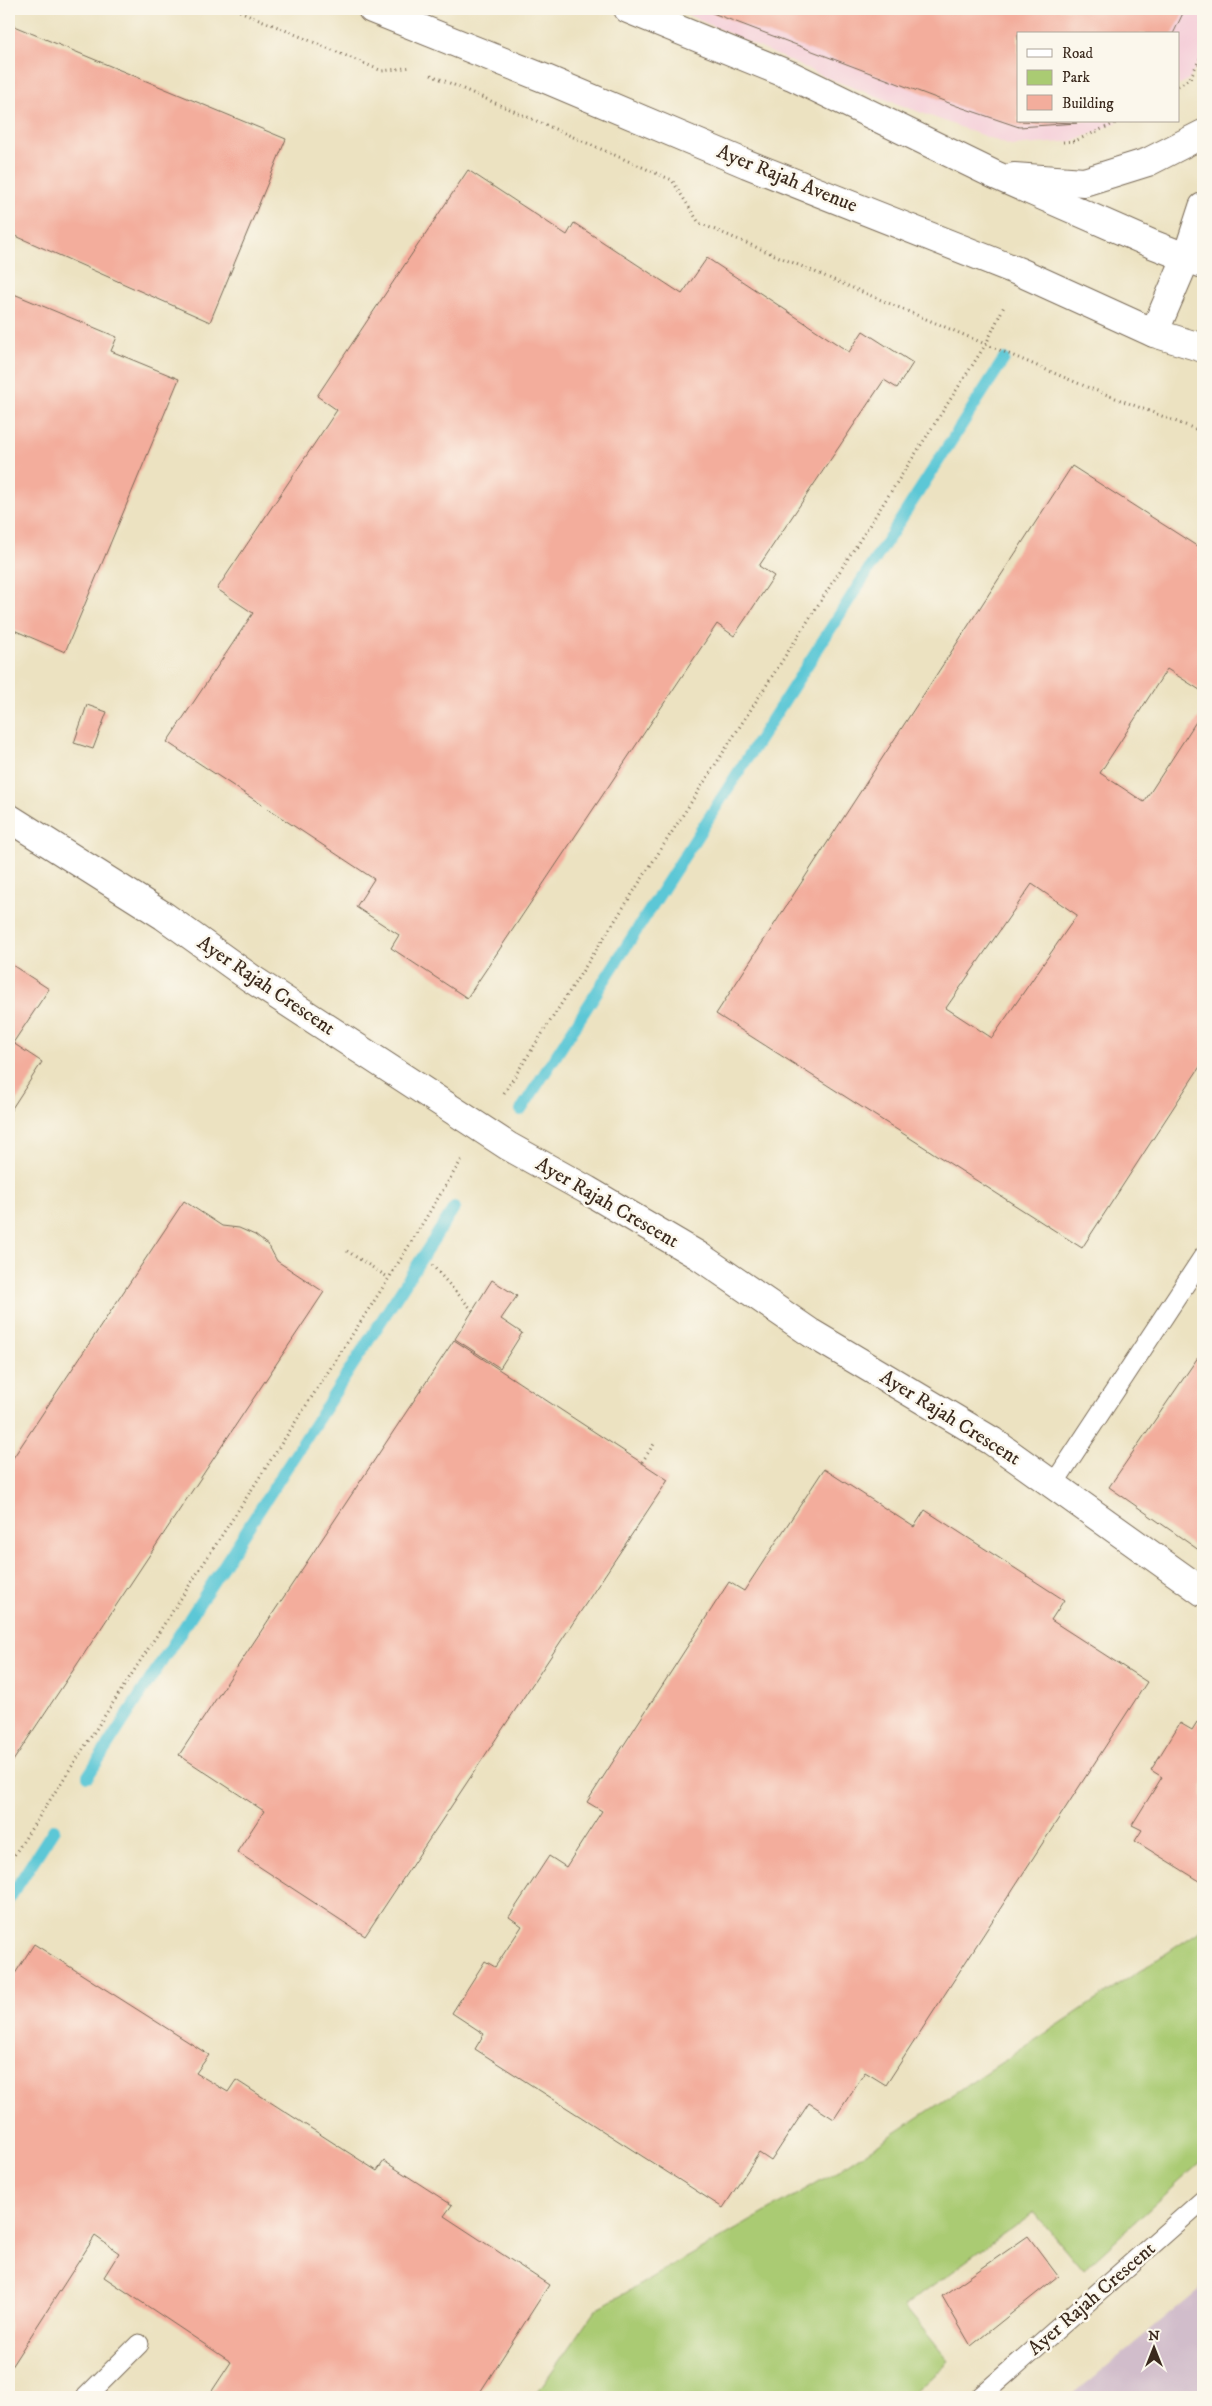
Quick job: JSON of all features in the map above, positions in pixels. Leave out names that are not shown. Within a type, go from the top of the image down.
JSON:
[{"type":"street","name":"Ayer Rajah Avenue","points":[[372,9],[546,79],[746,164],[1020,272],[1154,333],[1203,348]]},
{"type":"street","points":[[628,9],[792,76],[995,175],[1152,244],[1195,260]]},
{"type":"street","points":[[995,175],[1084,182],[1148,162],[1203,134]]},
{"type":"street","points":[[1154,333],[1195,260],[1203,207]]},
{"type":"street","name":"Ayer Rajah Crescent","points":[[9,818],[164,916],[252,980],[481,1128],[699,1256],[811,1333],[992,1441],[1203,1592]]},
{"type":"lane","points":[[1053,1486],[1203,1258]]},
{"type":"lane","name":"Ayer Rajah Crescent","points":[[980,2397],[1203,2200]]},
{"type":"lane","points":[[86,2397],[139,2344]]},
{"type":"path","points":[[235,9],[382,71],[410,66],[419,70]]},
{"type":"path","points":[[1180,85],[1190,78],[1203,53]]},
{"type":"path","points":[[428,74],[672,180],[699,223],[1087,387],[1203,432]]},
{"type":"path","points":[[1109,126],[1118,122]]},
{"type":"path","points":[[504,1093],[986,344],[1020,272]]},
{"type":"path","points":[[9,1863],[389,1278],[481,1128]]},
{"type":"path","points":[[346,1251],[389,1278]]},
{"type":"path","points":[[432,1266],[473,1311]]},
{"type":"path","points":[[642,1462],[654,1444]]},
{"type":"shaded area","points":[[675,9],[1203,9],[1203,53],[1190,78],[1180,85],[1180,32],[1017,32],[1017,122],[1118,122],[1075,141],[1011,146],[825,77]]},
{"type":"shaded area","points":[[1203,2286],[1203,2397],[1070,2397]]},
{"type":"green space","points":[[1203,1929],[1203,2160],[1083,2270],[1034,2212],[904,2306],[949,2361],[910,2397],[534,2397],[594,2311],[839,2170]]},
{"type":"building","points":[[702,9],[1185,9],[1174,32],[1017,32],[1017,122],[1077,123],[1019,127],[957,106]]},
{"type":"building","points":[[9,24],[286,139],[210,322],[9,233]]},
{"type":"building","points":[[468,170],[567,235],[574,223],[682,294],[707,258],[849,352],[863,331],[913,363],[897,388],[884,380],[759,566],[774,576],[734,636],[717,624],[467,998],[391,948],[399,935],[356,907],[374,879],[167,742],[253,613],[217,589],[337,410],[317,396]]},
{"type":"building","points":[[9,292],[117,337],[111,351],[179,379],[65,652],[9,628]]},
{"type":"building","points":[[1072,466],[1203,550],[1203,692],[1167,669],[1100,773],[1144,802],[1203,711],[1203,1062],[1082,1248],[716,1014]],"holes":[[[1032,884],[1077,915],[992,1038],[946,1008]]]},
{"type":"building","points":[[87,705],[107,712],[93,749],[74,743]]},
{"type":"building","points":[[9,963],[49,989],[13,1043],[42,1062],[9,1113]]},
{"type":"building","points":[[184,1201],[222,1226],[239,1228],[255,1235],[269,1246],[277,1261],[324,1292],[11,1764],[9,1762],[9,1464]]},
{"type":"building","points":[[492,1280],[517,1296],[501,1319],[522,1333],[500,1368],[455,1339]]},
{"type":"building","points":[[454,1340],[668,1480],[365,1936],[237,1852],[264,1811],[179,1755]]},
{"type":"building","points":[[1203,1350],[1203,1553],[1109,1487]]},
{"type":"building","points":[[824,1469],[914,1527],[925,1510],[1064,1600],[1051,1620],[1147,1682],[886,2085],[865,2072],[834,2119],[809,2103],[771,2161],[759,2153],[723,2208],[475,2049],[484,2034],[452,2013],[485,1961],[495,1967],[522,1926],[509,1917],[549,1856],[566,1867],[602,1811],[587,1802],[729,1582],[744,1591]]},
{"type":"building","points":[[1197,1722],[1203,1726],[1203,1883],[1135,1841],[1142,1830],[1132,1825],[1162,1777],[1151,1770],[1180,1723],[1192,1730]]},
{"type":"building","points":[[34,1944],[209,2055],[196,2073],[228,2092],[236,2080],[377,2171],[384,2161],[452,2205],[444,2216],[549,2285],[477,2397],[208,2397],[231,2362],[104,2277],[119,2253],[95,2236],[9,2370],[9,1983]]},
{"type":"building","points":[[1028,2236],[1058,2276],[971,2346],[942,2296]]},
{"type":"waterway","points":[[521,1110],[1004,359]]},
{"type":"waterway","points":[[88,1776],[454,1208]]},
{"type":"waterway","points":[[9,1899],[54,1829]]}]
